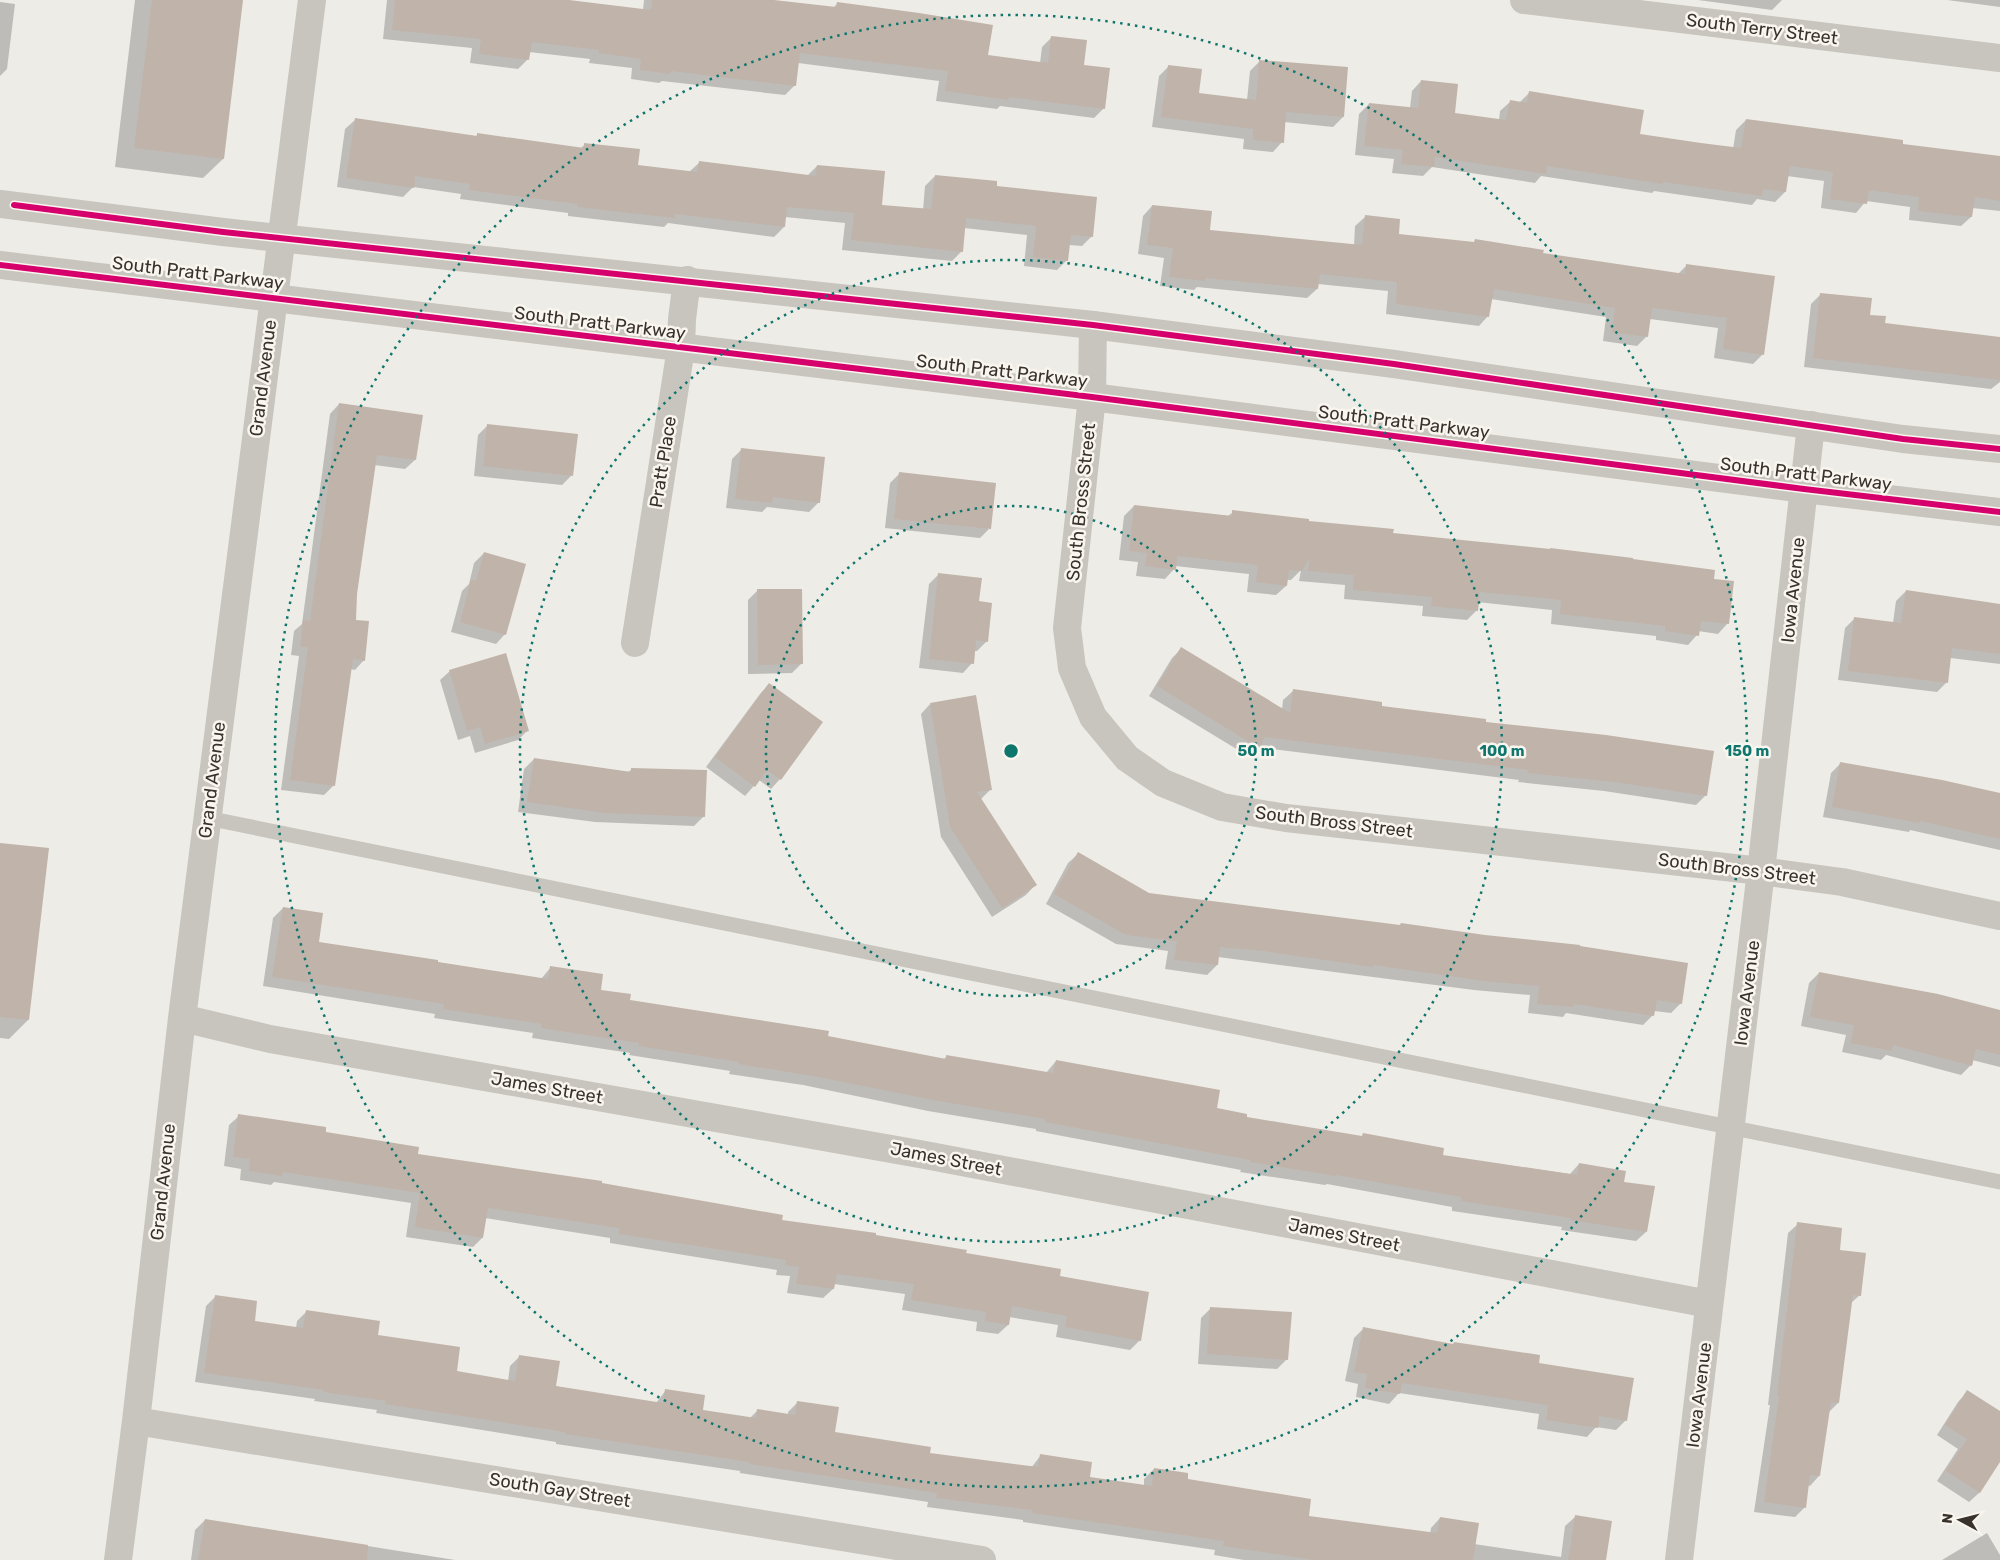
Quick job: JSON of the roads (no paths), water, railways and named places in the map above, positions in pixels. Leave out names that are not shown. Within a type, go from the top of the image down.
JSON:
[{"type":"street","name":"Grand Avenue","points":[[118,1560],[182,1018],[280,238],[312,0]]},
{"type":"street","name":"South Terry Street","points":[[1524,0],[2000,58]]},
{"type":"street","points":[[0,204],[280,238],[687,280],[1093,325],[1394,364],[1903,439],[2000,449]]},
{"type":"street","name":"South Pratt Parkway","points":[[0,265],[273,296],[681,348],[1092,397],[1804,489],[2000,512]]},
{"type":"street","name":"Pratt Place","points":[[634,643],[681,348],[682,319],[687,280]]},
{"type":"street","name":"South Bross Street","points":[[1093,325],[1092,397],[1067,628],[1072,668],[1093,718],[1127,758],[1163,782],[1222,807],[1286,818],[1761,871],[1842,882],[2000,916]]},
{"type":"street","name":"Iowa Avenue","points":[[1679,1560],[1761,871],[1811,425]]},
{"type":"street","name":"James Street","points":[[182,1018],[270,1039],[925,1155],[1709,1304]]},
{"type":"street","name":"South Gay Street","points":[[136,1420],[982,1560]]},
{"type":"lane","points":[[207,818],[2000,1182]]}]
